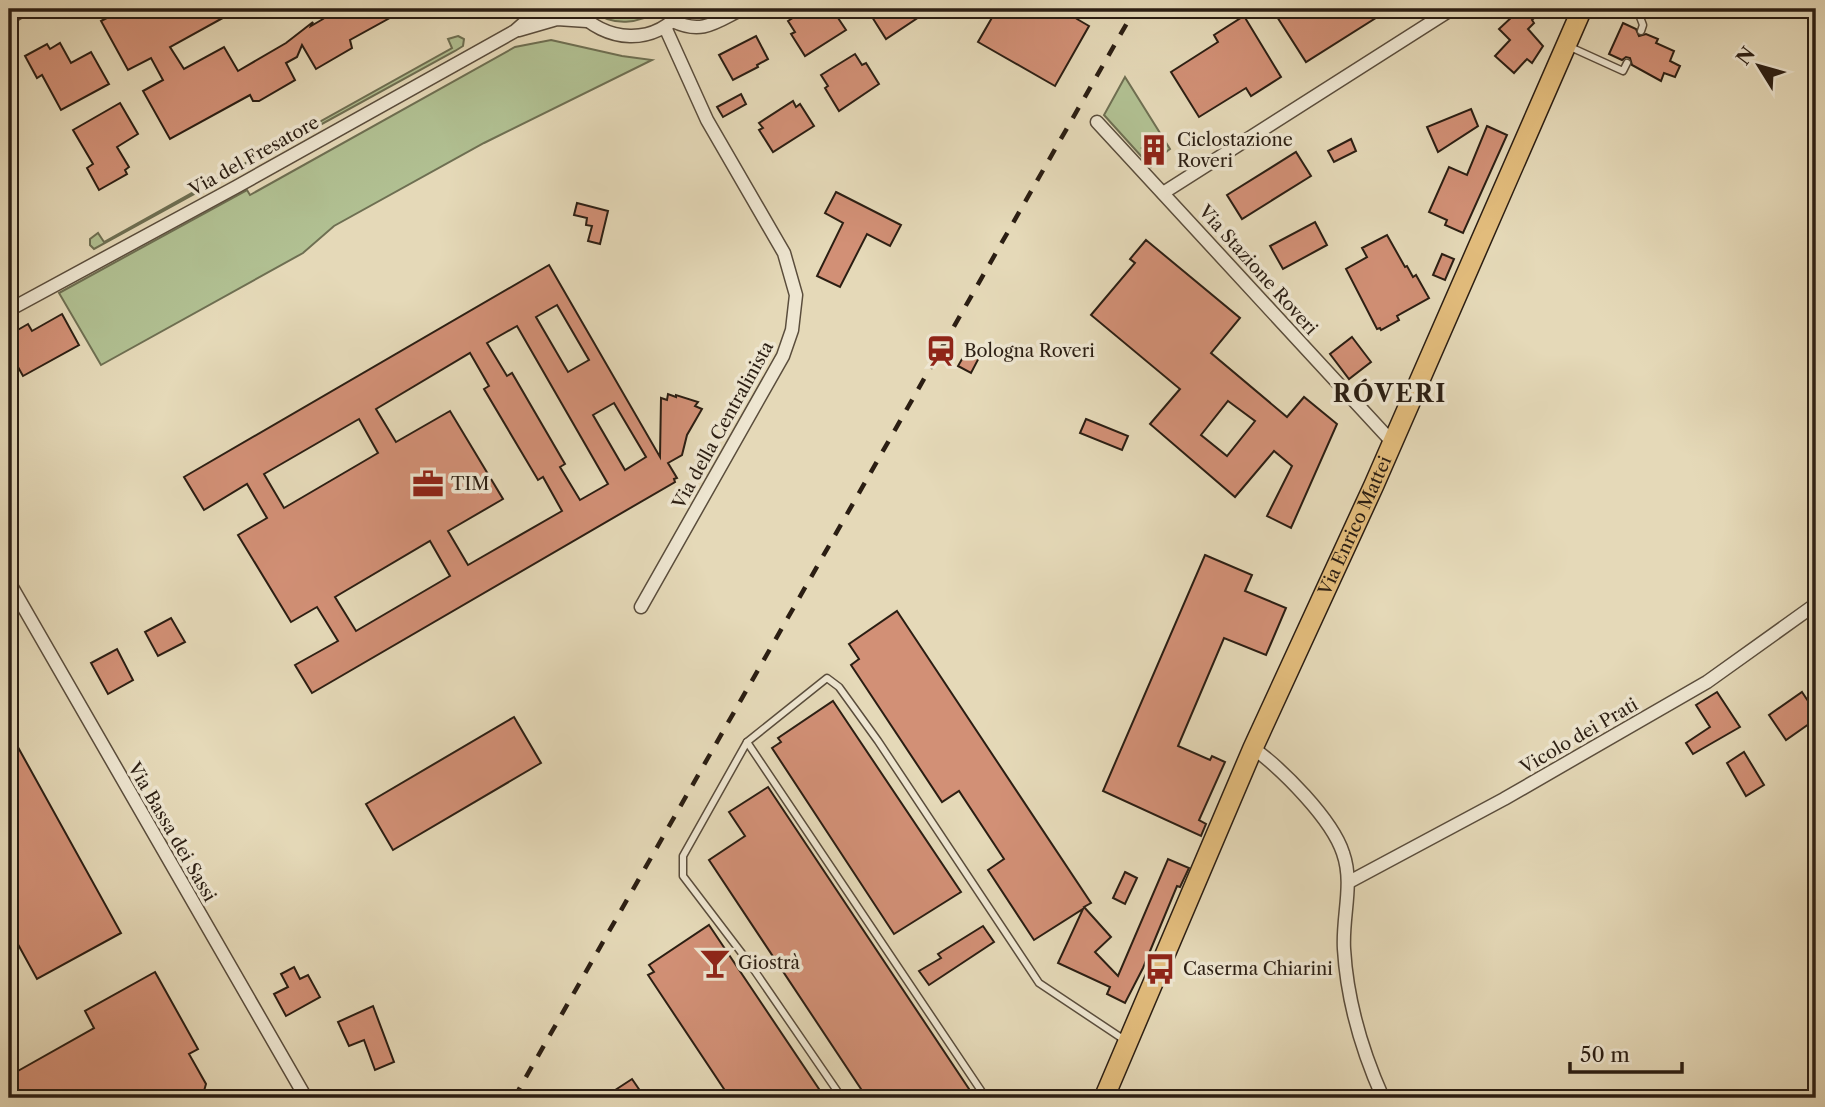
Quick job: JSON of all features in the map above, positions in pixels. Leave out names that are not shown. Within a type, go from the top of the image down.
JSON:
[{"type":"main road","name":"Via Enrico Mattei","points":[[1104,1098],[1253,748],[1393,443],[1582,9]]},
{"type":"street","points":[[9,18],[24,9]]},
{"type":"street","name":"Via del Fresatore","points":[[9,310],[515,31],[540,9]]},
{"type":"street","points":[[575,9],[587,22],[617,35],[650,34],[669,24],[684,9]]},
{"type":"street","points":[[669,24],[692,29],[711,25],[742,9]]},
{"type":"street","points":[[1163,193],[1452,9]]},
{"type":"street","name":"Via del Fresatore","points":[[515,31],[557,19],[587,22]]},
{"type":"street","name":"Via della Centralinista","points":[[641,607],[783,356],[792,330],[796,295],[784,253],[707,120],[669,24]]},
{"type":"street","name":"Via Stazione Roveri","points":[[1097,122],[1393,443]]},
{"type":"street","name":"Via Bassa dei Sassi","points":[[9,582],[306,1098]]},
{"type":"street","name":"Vicolo dei Prati","points":[[1349,882],[1504,799],[1707,682],[1816,604]]},
{"type":"street","points":[[1253,748],[1306,797],[1343,851],[1349,882],[1343,921],[1344,951],[1354,1017],[1383,1098]]},
{"type":"lane","points":[[1637,9],[1643,25],[1641,31]]},
{"type":"lane","points":[[1566,45],[1623,71],[1627,63]]},
{"type":"lane","points":[[842,1098],[750,964],[682,876],[683,856],[747,742],[827,678],[839,687],[878,741],[1039,983],[1128,1042]]},
{"type":"lane","points":[[747,742],[986,1098]]},
{"type":"green space","points":[[590,9],[662,9],[644,18],[626,22],[608,19]]},
{"type":"green space","points":[[458,36],[464,39],[463,46],[455,51],[94,249],[90,245],[90,239],[98,233],[104,242],[452,48],[448,39]]},
{"type":"green space","points":[[551,40],[652,60],[484,143],[334,226],[303,253],[101,365],[59,293],[247,190],[250,195],[515,47]]},
{"type":"green space","points":[[1125,77],[1170,149],[1166,152],[1152,138],[1142,148],[1155,163],[1151,167],[1104,115]]},
{"type":"building","points":[[124,9],[239,9],[170,47],[184,69],[224,47],[238,71],[286,43],[313,22],[311,26],[323,19],[317,9],[406,9],[350,40],[352,48],[316,69],[302,45],[297,57],[286,63],[295,80],[259,101],[253,101],[250,95],[170,139],[143,91],[163,80],[151,58],[128,70],[101,21]]},
{"type":"building","points":[[807,9],[832,9],[846,30],[805,56],[791,34],[795,32],[788,21]]},
{"type":"building","points":[[872,9],[931,9],[886,39],[872,17],[875,14]]},
{"type":"building","points":[[997,9],[1083,9],[1077,19],[1089,26],[1055,86],[978,42]]},
{"type":"building","points":[[1272,9],[1390,9],[1306,62]]},
{"type":"building","points":[[1506,9],[1543,9],[1532,20],[1534,23],[1528,29],[1543,46],[1532,63],[1527,59],[1514,73],[1495,56],[1510,40],[1499,29],[1513,16]]},
{"type":"building","points":[[1244,16],[1281,77],[1251,96],[1246,88],[1199,117],[1171,72],[1218,42],[1214,35]]},
{"type":"building","points":[[1623,23],[1636,29],[1639,36],[1646,34],[1658,39],[1656,43],[1674,51],[1670,61],[1680,66],[1675,77],[1664,73],[1661,81],[1632,65],[1630,58],[1622,60],[1609,54]]},
{"type":"building","points":[[756,36],[768,59],[733,80],[719,55]]},
{"type":"building","points":[[60,43],[71,63],[91,52],[109,84],[61,110],[42,75],[37,78],[25,56],[47,44],[50,49]]},
{"type":"building","points":[[855,54],[862,65],[866,63],[879,84],[839,111],[825,88],[828,86],[821,75]]},
{"type":"building","points":[[741,94],[746,104],[723,117],[717,107]]},
{"type":"building","points":[[793,101],[796,107],[800,104],[814,126],[773,152],[759,130],[763,128],[759,123]]},
{"type":"building","points":[[120,103],[138,134],[117,147],[129,167],[125,170],[127,174],[99,190],[87,168],[93,164],[73,130]]},
{"type":"building","points":[[1471,109],[1478,126],[1438,152],[1427,127]]},
{"type":"building","points":[[1487,126],[1507,135],[1463,233],[1445,225],[1447,220],[1429,212],[1449,167],[1467,175]]},
{"type":"building","name":"Ciclostazione Roveri","points":[[1153,138],[1166,152],[1155,163],[1142,148]]},
{"type":"building","points":[[1351,139],[1356,151],[1334,162],[1328,151]]},
{"type":"building","points":[[1296,152],[1311,176],[1242,219],[1227,195]]},
{"type":"building","points":[[836,192],[901,225],[890,246],[867,234],[840,287],[817,276],[843,223],[825,213]]},
{"type":"building","points":[[577,203],[608,211],[600,244],[588,241],[592,226],[586,225],[587,218],[574,215]]},
{"type":"building","points":[[1315,222],[1327,245],[1283,269],[1270,246]]},
{"type":"building","points":[[1387,235],[1405,267],[1407,266],[1413,277],[1416,275],[1429,298],[1397,316],[1399,320],[1381,330],[1377,329],[1346,269],[1367,257],[1362,248]]},
{"type":"building","points":[[1146,240],[1240,318],[1211,353],[1287,417],[1304,397],[1337,424],[1291,528],[1267,516],[1292,466],[1274,451],[1235,497],[1150,424],[1180,389],[1091,315],[1135,263],[1130,259]],"holes":[[[1228,401],[1255,421],[1227,456],[1201,435]]]},
{"type":"building","points":[[1442,254],[1454,259],[1445,280],[1433,275]]},
{"type":"building","points":[[549,265],[660,457],[661,398],[667,400],[668,394],[676,395],[698,402],[695,406],[702,409],[687,435],[682,455],[668,463],[677,478],[674,479],[675,482],[312,693],[295,665],[338,641],[317,607],[291,622],[238,535],[267,518],[247,484],[204,510],[184,477]],"holes":[[[557,305],[589,360],[568,372],[536,317]],[[517,326],[608,484],[580,500],[560,467],[565,464],[512,373],[507,376],[487,343]],[[470,353],[489,386],[484,389],[538,480],[543,477],[562,511],[468,565],[448,531],[503,499],[450,411],[396,442],[376,409]],[[614,403],[646,457],[625,470],[593,415]],[[359,419],[378,453],[284,508],[264,474]],[[430,541],[450,576],[356,631],[335,597]]]},
{"type":"building","points":[[62,314],[79,345],[23,376],[9,351],[9,335],[28,324],[32,331]]},
{"type":"building","points":[[1352,337],[1371,362],[1349,379],[1330,354]]},
{"type":"building","points":[[970,345],[982,352],[971,373],[958,366]]},
{"type":"building","points":[[1086,419],[1128,436],[1122,450],[1080,433]]},
{"type":"building","points":[[1205,555],[1252,575],[1245,591],[1286,608],[1266,655],[1224,638],[1178,746],[1210,760],[1212,756],[1225,762],[1199,820],[1206,824],[1201,836],[1103,791]]},
{"type":"building","points":[[897,611],[1091,903],[1084,907],[1111,937],[1095,952],[1118,976],[1168,859],[1189,868],[1180,887],[1177,886],[1143,968],[1125,1003],[1107,994],[1110,987],[1058,963],[1083,909],[1034,940],[988,870],[1004,859],[959,791],[942,802],[851,665],[859,659],[849,644]]},
{"type":"building","points":[[171,618],[185,642],[158,656],[145,632]]},
{"type":"building","points":[[117,649],[133,680],[108,694],[91,663]]},
{"type":"building","points":[[1717,692],[1740,727],[1693,754],[1686,743],[1710,727],[1696,705]]},
{"type":"building","points":[[1802,692],[1816,713],[1816,719],[1786,740],[1769,715]]},
{"type":"building","points":[[833,701],[961,892],[894,934],[772,748],[781,742],[778,738]]},
{"type":"building","points":[[514,717],[541,763],[393,850],[366,804]]},
{"type":"building","points":[[9,731],[121,933],[37,979],[9,928]]},
{"type":"building","points":[[1744,752],[1764,785],[1746,796],[1727,763]]},
{"type":"building","points":[[768,787],[975,1098],[867,1098],[709,860],[745,836],[729,812]]},
{"type":"building","points":[[1125,872],[1137,878],[1125,904],[1113,898]]},
{"type":"building","points":[[709,925],[825,1098],[730,1098],[648,975],[654,972],[649,965]]},
{"type":"building","points":[[983,926],[994,942],[929,985],[919,971],[941,958],[938,954]]},
{"type":"building","points":[[294,967],[300,979],[308,975],[320,997],[286,1016],[274,994],[288,987],[281,974]]},
{"type":"building","points":[[155,972],[198,1049],[189,1054],[206,1084],[202,1098],[9,1098],[9,1076],[94,1028],[85,1011]]},
{"type":"building","points":[[373,1006],[394,1062],[375,1070],[364,1040],[349,1046],[338,1022]]},
{"type":"building","points":[[632,1079],[645,1098],[603,1098]]},
{"type":"railway","points":[[514,1098],[1135,9]]},
{"type":"place","name":"Ciclostazione Roveri","points":[[1154,150]]},
{"type":"place","name":"Bologna Roveri","points":[[941,351]]},
{"type":"place","name":"TIM","points":[[428,484]]},
{"type":"place","name":"Giostrà","points":[[715,963]]},
{"type":"place","name":"Caserma Chiarini","points":[[1160,969]]},
{"type":"district","name":"RÓVERI","points":[[1390,394]]}]
